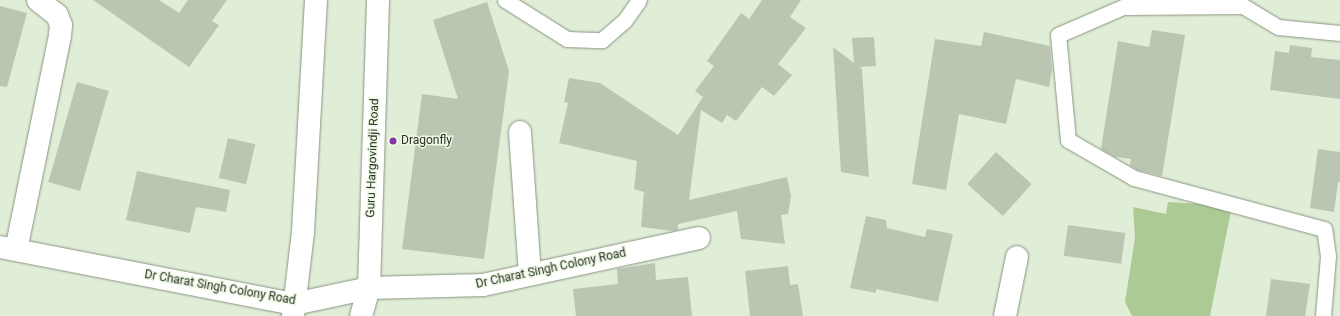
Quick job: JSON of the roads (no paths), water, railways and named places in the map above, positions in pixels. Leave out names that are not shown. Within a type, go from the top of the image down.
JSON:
[{"type":"street","points":[[8,249],[60,35],[61,24],[57,15],[38,0]]},
{"type":"street","points":[[294,310],[303,232],[316,0]]},
{"type":"street","name":"Guru Hargovindji Road","points":[[361,316],[369,288],[378,0]]},
{"type":"street","points":[[520,132],[530,274]]},
{"type":"street","name":"Dr Charat Singh Colony Road","points":[[8,249],[294,310],[369,288],[483,285],[699,238]]},
{"type":"street","points":[[1005,316],[1017,257]]},
{"type":"lane","points":[[505,0],[567,39],[602,40],[625,20],[639,0]]},
{"type":"lane","points":[[1323,316],[1328,256],[1324,229],[1134,178],[1068,140],[1058,35],[1124,7],[1243,6],[1278,28],[1340,33]]},
{"type":"place","name":"Dragonfly","points":[[393,141]]}]
